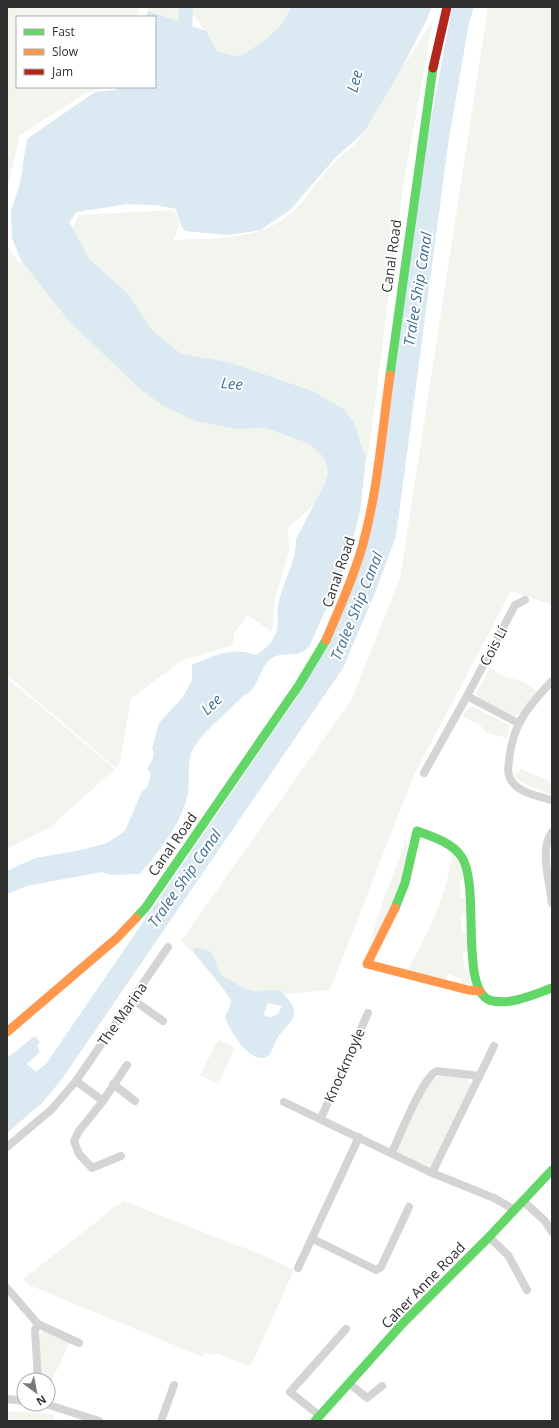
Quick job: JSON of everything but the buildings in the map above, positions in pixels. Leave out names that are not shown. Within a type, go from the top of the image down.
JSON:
[{"type":"main road","name":"Canal Road","points":[[7,1032],[117,938],[146,907],[299,685],[323,647],[339,612],[363,544],[372,505],[423,132],[435,56],[447,7]]},
{"type":"main road","points":[[480,991],[468,990],[367,964],[396,908],[405,882],[412,847],[417,831],[439,839],[449,845],[459,853],[466,864],[470,883],[472,966],[480,991],[489,1000],[496,1002],[534,994],[552,988]]},
{"type":"main road","name":"Caher Anne Road","points":[[317,1418],[419,1306],[489,1237],[552,1170]]},
{"type":"street","name":"Cois Lí","points":[[424,774],[515,605],[525,600]]},
{"type":"street","points":[[552,681],[518,723],[510,745],[508,773],[512,782],[518,788],[552,800]]},
{"type":"street","points":[[467,696],[518,723]]},
{"type":"street","points":[[552,832],[548,837],[546,863],[552,900]]},
{"type":"street","name":"The Marina","points":[[7,1147],[52,1110],[76,1081],[168,947]]},
{"type":"street","points":[[132,999],[163,1021]]},
{"type":"street","name":"Knockmoyle","points":[[320,1118],[368,1013]]},
{"type":"street","points":[[432,1172],[494,1046]]},
{"type":"street","points":[[121,1156],[92,1168],[75,1148],[74,1141],[79,1131],[103,1101],[127,1064]]},
{"type":"street","points":[[392,1152],[420,1092],[432,1073],[443,1072],[479,1076]]},
{"type":"street","points":[[76,1081],[103,1101]]},
{"type":"street","points":[[113,1084],[135,1101]]},
{"type":"street","name":"Knockmoyle","points":[[284,1102],[432,1172],[494,1198],[515,1210]]},
{"type":"street","points":[[298,1268],[359,1137]]},
{"type":"street","points":[[523,1202],[545,1221],[552,1232]]},
{"type":"street","points":[[313,1238],[376,1270],[381,1267],[409,1208]]},
{"type":"street","points":[[489,1237],[508,1255],[527,1290]]},
{"type":"street","points":[[7,1288],[38,1324],[79,1343]]},
{"type":"street","points":[[38,1324],[35,1330],[38,1372]]},
{"type":"street","points":[[317,1418],[290,1392],[346,1329]]},
{"type":"street","points":[[349,1383],[367,1398],[382,1386]]},
{"type":"street","points":[[161,1421],[174,1385]]},
{"type":"street","points":[[56,1407],[99,1421]]},
{"type":"shaded area","points":[[7,7],[139,7],[136,16],[16,16],[16,88],[101,88],[86,93],[20,135],[7,190]]},
{"type":"shaded area","points":[[148,7],[183,7],[183,32],[177,94],[43,210],[432,7],[401,70],[433,20],[403,186],[368,457],[288,528],[289,551],[275,599],[272,632],[247,615],[234,633],[233,645],[183,660],[131,698],[120,763],[116,768],[7,675],[7,246],[19,263],[22,261],[12,238],[11,211],[20,184],[27,139],[95,92],[116,90],[117,88],[156,88],[156,16],[146,16]],"holes":[[[367,128],[360,138],[336,161],[296,209],[278,223],[250,234],[220,238],[174,240],[179,225],[175,210],[79,215],[73,227],[69,222],[77,212],[126,204],[157,205],[176,209],[181,225],[185,231],[229,235],[260,230],[290,210],[335,158]]]},
{"type":"shaded area","points":[[188,7],[353,7],[185,132],[205,31]]},
{"type":"shaded area","points":[[488,7],[552,7],[552,605],[511,591],[414,775],[330,990],[241,998],[181,941],[352,699],[400,579]]},
{"type":"shaded area","points":[[490,668],[505,677],[522,681],[537,692],[519,714],[514,716],[478,697],[476,694]]},
{"type":"shaded area","points":[[7,678],[115,769],[49,828],[7,849]]},
{"type":"shaded area","points":[[471,706],[510,725],[507,738],[487,733],[480,725],[462,716]]},
{"type":"shaded area","points":[[520,769],[547,780],[552,784],[552,795],[518,781],[514,772],[519,773]]},
{"type":"shaded area","points":[[406,840],[408,851],[402,879],[396,895],[368,948],[383,901]]},
{"type":"shaded area","points":[[452,854],[459,863],[464,880],[460,881],[461,898],[467,898],[467,915],[461,915],[462,933],[468,934],[469,952],[463,952],[464,969],[469,970],[470,984],[460,985],[462,979],[448,974],[446,981],[407,971],[429,929],[441,900],[446,885]]},
{"type":"shaded area","points":[[218,1040],[235,1048],[218,1084],[200,1075]]},
{"type":"shaded area","points":[[442,1075],[467,1079],[470,1085],[432,1164],[428,1166],[396,1151],[427,1087],[432,1080]]},
{"type":"shaded area","points":[[123,1201],[265,1256],[294,1270],[251,1366],[215,1353],[214,1355],[205,1353],[203,1357],[29,1285],[23,1279]]},
{"type":"shaded area","points":[[42,1331],[70,1342],[56,1372],[41,1372],[40,1334]]},
{"type":"shaded area","points":[[7,1411],[54,1414],[53,1421],[7,1421]]},
{"type":"water","name":"Lee","points":[[291,7],[432,7],[399,73],[364,132],[335,158],[290,210],[260,230],[229,235],[185,231],[181,225],[176,209],[157,205],[126,204],[77,212],[69,222],[90,260],[126,292],[153,331],[181,354],[228,362],[315,392],[343,409],[354,423],[366,459],[360,511],[347,562],[309,647],[300,653],[279,655],[269,660],[253,688],[209,729],[196,744],[190,755],[188,793],[181,816],[155,856],[140,874],[110,875],[102,872],[27,886],[7,894],[7,871],[35,858],[81,850],[107,843],[125,831],[142,791],[148,786],[151,773],[147,769],[153,757],[152,749],[159,723],[183,697],[192,680],[192,665],[223,653],[247,652],[256,655],[271,641],[278,624],[278,605],[292,564],[296,547],[296,539],[325,484],[328,473],[325,459],[308,443],[266,428],[237,429],[195,421],[162,405],[140,389],[68,320],[21,260],[12,238],[11,211],[20,184],[27,139],[95,92],[116,90],[117,88],[156,88],[156,16],[146,16],[148,11],[206,31],[217,51],[238,57],[262,42],[276,30],[287,16]]},
{"type":"water","name":"Tralee Ship Canal","points":[[452,7],[474,7],[469,23],[449,138],[396,536],[375,593],[343,668],[62,1079],[42,1103],[7,1133],[7,1058],[35,1036],[40,1042],[37,1046],[40,1052],[27,1064],[36,1072],[46,1064],[297,697],[362,563],[426,147]]},
{"type":"water","points":[[194,948],[209,951],[214,958],[219,972],[241,987],[256,991],[278,991],[284,994],[291,1003],[294,1008],[294,1013],[291,1022],[276,1039],[269,1055],[260,1058],[253,1055],[247,1051],[235,1037],[225,1017],[231,1000],[193,951]],"holes":[[[268,1003],[282,1006],[278,1014],[272,1017],[265,1016],[264,1013]]]},
{"type":"waterway","points":[[185,42],[186,7]]},
{"type":"traffic: fast","points":[[390,375],[433,68]]},
{"type":"traffic: fast","points":[[136,918],[146,907],[299,685],[326,640]]},
{"type":"traffic: fast","points":[[395,908],[405,883],[417,831],[441,840],[457,851],[461,856],[467,870],[470,890],[473,960],[476,980],[482,994],[493,1001],[508,1002],[552,988]]},
{"type":"traffic: fast","points":[[315,1421],[403,1323],[489,1237],[552,1170]]},
{"type":"traffic: slow","points":[[326,640],[346,593],[363,544],[376,481],[390,375]]},
{"type":"traffic: slow","points":[[395,908],[367,964],[468,990],[480,991]]},
{"type":"traffic: slow","points":[[7,1032],[117,938],[136,918]]},
{"type":"traffic: jam","points":[[433,68],[447,7]]}]
